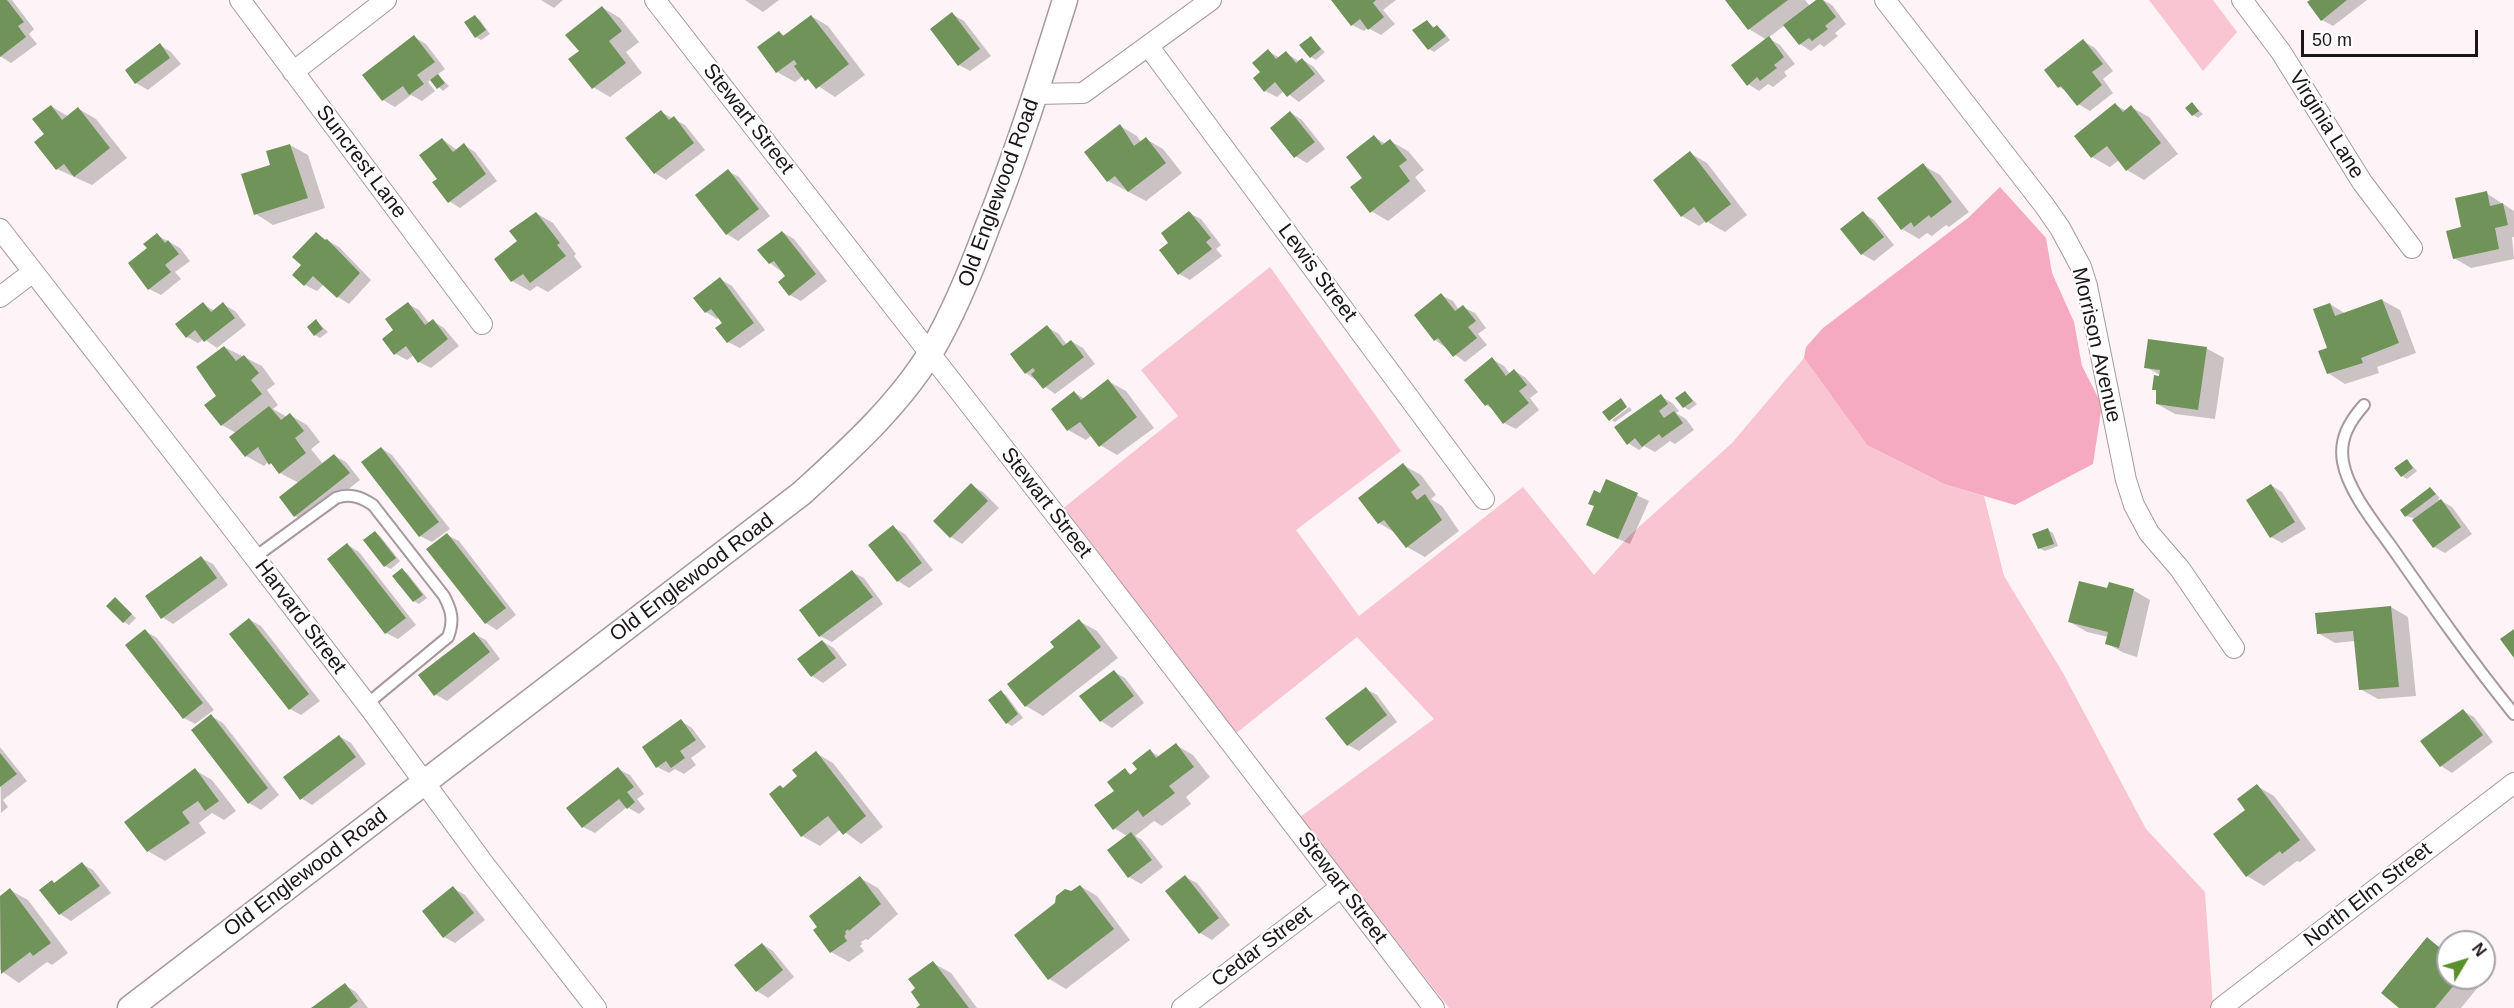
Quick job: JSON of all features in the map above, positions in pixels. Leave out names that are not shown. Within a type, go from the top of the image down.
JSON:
[{"type":"street","name":"Suncrest Lane","points":[[240,0],[482,324]]},
{"type":"street","points":[[293,72],[386,0]]},
{"type":"street","name":"Stewart Street","points":[[655,0],[1434,1008]]},
{"type":"street","name":"Old Englewood Road","points":[[130,1008],[802,493],[845,453],[897,399],[930,354],[960,297],[1014,161],[1065,0]]},
{"type":"street","points":[[1036,94],[1083,93],[1211,0]]},
{"type":"street","name":"Morrison Avenue","points":[[1885,0],[2060,228],[2081,267],[2126,480],[2134,505],[2149,533],[2180,569],[2234,648]]},
{"type":"street","name":"Virginia Lane","points":[[2242,0],[2281,52],[2362,182],[2412,248]]},
{"type":"street","name":"Lewis Street","points":[[1149,47],[1484,499]]},
{"type":"street","name":"Harvard Street","points":[[0,229],[255,557],[367,704],[484,864],[596,1008]]},
{"type":"street","points":[[0,297],[33,272]]},
{"type":"street","name":"North Elm Street","points":[[2221,1008],[2514,783]]},
{"type":"street","name":"Cedar Street","points":[[1182,1008],[1341,887]]},
{"type":"lane","points":[[2364,405],[2350,420],[2344,436],[2343,462],[2348,479],[2430,603],[2514,714]]},
{"type":"lane","points":[[255,557],[336,498],[345,494],[362,497],[373,505],[444,596],[450,607],[453,623],[448,637],[367,704]]},
{"type":"shaded area","points":[[2149,0],[2213,0],[2237,32],[2203,71]]},
{"type":"shaded area","points":[[2000,187],[2046,238],[2052,273],[2074,322],[2082,366],[2102,405],[2093,464],[2015,505],[1944,484],[1867,445],[1804,358],[1806,347],[1823,328],[1968,218]]},
{"type":"shaded area","points":[[1270,267],[1401,451],[1296,530],[1359,616],[1523,487],[1594,575],[1629,536],[1732,443],[1804,358],[1867,445],[1944,484],[1984,496],[2004,576],[2063,673],[2146,829],[2205,892],[2213,1008],[1449,1008],[1300,817],[1434,719],[1357,637],[1235,734],[1061,510],[1178,416],[1141,370]]},
{"type":"building","points":[[0,0],[7,0],[24,22],[18,26],[26,37],[0,57]]},
{"type":"building","points":[[1331,0],[1376,0],[1373,3],[1384,17],[1368,30],[1360,19],[1351,26]]},
{"type":"building","points":[[1725,0],[1788,0],[1748,30]]},
{"type":"building","points":[[1816,0],[1823,0],[1836,17],[1825,26],[1828,29],[1812,41],[1809,38],[1799,45],[1783,25]]},
{"type":"building","points":[[2310,0],[2347,0],[2321,21],[2307,2]]},
{"type":"building","points":[[602,6],[622,31],[609,41],[626,63],[592,89],[568,59],[579,51],[565,35]]},
{"type":"building","points":[[952,12],[980,49],[958,66],[930,29]]},
{"type":"building","points":[[475,15],[486,30],[475,38],[464,22]]},
{"type":"building","points":[[811,15],[849,64],[816,89],[808,79],[805,81],[794,66],[797,64],[794,60],[776,73],[757,47],[779,31],[783,36]]},
{"type":"building","points":[[1427,20],[1433,28],[1437,25],[1446,36],[1428,50],[1412,30]]},
{"type":"building","points":[[414,35],[435,62],[417,75],[424,84],[409,95],[403,86],[382,101],[362,75]]},
{"type":"building","points":[[1311,36],[1321,49],[1310,58],[1299,45]]},
{"type":"building","points":[[1769,36],[1784,57],[1774,65],[1777,68],[1760,81],[1757,77],[1747,86],[1731,65]]},
{"type":"building","points":[[2083,39],[2103,64],[2092,72],[2102,85],[2077,106],[2061,86],[2058,88],[2044,70]]},
{"type":"building","points":[[160,43],[170,58],[135,84],[125,70]]},
{"type":"building","points":[[1268,49],[1276,59],[1286,51],[1296,63],[1302,58],[1315,74],[1287,97],[1275,82],[1264,92],[1253,78],[1260,72],[1252,63]]},
{"type":"building","points":[[438,74],[445,83],[437,89],[430,80]]},
{"type":"building","points":[[2192,102],[2199,111],[2192,116],[2185,108]]},
{"type":"building","points":[[2115,103],[2123,112],[2131,105],[2161,143],[2126,171],[2107,146],[2091,158],[2074,136]]},
{"type":"building","points":[[51,105],[62,120],[78,107],[110,148],[74,177],[64,164],[56,170],[34,142],[44,134],[32,119]]},
{"type":"building","points":[[661,110],[669,120],[674,116],[694,143],[654,174],[625,138]]},
{"type":"building","points":[[1290,111],[1315,142],[1294,158],[1270,128]]},
{"type":"building","points":[[1120,124],[1134,146],[1146,137],[1166,163],[1128,192],[1115,176],[1107,182],[1084,152]]},
{"type":"building","points":[[1374,135],[1382,145],[1390,139],[1407,160],[1399,166],[1410,181],[1370,213],[1350,187],[1362,178],[1346,157]]},
{"type":"building","points":[[442,138],[453,152],[464,143],[486,174],[448,203],[432,182],[437,179],[419,155]]},
{"type":"building","points":[[290,144],[308,198],[254,215],[241,174],[270,165],[266,151]]},
{"type":"building","points":[[1690,151],[1731,204],[1706,223],[1694,207],[1681,217],[1653,180]]},
{"type":"building","points":[[1923,163],[1952,202],[1931,218],[1929,215],[1914,227],[1911,222],[1901,230],[1877,198]]},
{"type":"building","points":[[728,169],[759,209],[726,235],[695,195]]},
{"type":"building","points":[[2487,191],[2490,206],[2503,203],[2508,225],[2495,228],[2499,249],[2453,259],[2446,231],[2461,227],[2455,198]]},
{"type":"building","points":[[1189,211],[1211,238],[1206,242],[1212,249],[1178,275],[1159,250],[1168,243],[1161,233]]},
{"type":"building","points":[[1863,211],[1884,237],[1861,255],[1840,229]]},
{"type":"building","points":[[536,212],[560,243],[557,245],[566,256],[530,283],[523,274],[511,282],[494,259],[517,241],[509,231]]},
{"type":"building","points":[[782,231],[816,274],[789,296],[778,282],[785,276],[774,261],[769,264],[757,250]]},
{"type":"building","points":[[316,232],[325,240],[327,239],[360,273],[337,298],[313,276],[304,286],[292,275],[301,265],[292,257]]},
{"type":"building","points":[[157,233],[165,243],[168,240],[179,254],[165,265],[171,272],[148,290],[128,263],[147,248],[143,244]]},
{"type":"building","points":[[720,277],[754,323],[727,343],[715,328],[722,323],[711,309],[705,313],[693,298]]},
{"type":"building","points":[[1441,293],[1455,311],[1463,305],[1476,321],[1468,327],[1477,338],[1453,357],[1438,338],[1434,341],[1414,315]]},
{"type":"building","points":[[2382,299],[2399,343],[2361,358],[2363,363],[2327,374],[2318,351],[2327,348],[2313,309],[2330,303],[2335,316]]},
{"type":"building","points":[[203,302],[211,312],[223,302],[235,318],[204,342],[195,330],[186,338],[175,324]]},
{"type":"building","points":[[408,302],[425,325],[433,319],[448,339],[418,363],[406,346],[394,355],[382,339],[393,330],[385,319]]},
{"type":"building","points":[[316,319],[323,329],[314,336],[307,327]]},
{"type":"building","points":[[1047,325],[1063,346],[1071,340],[1084,357],[1043,389],[1031,374],[1035,371],[1033,368],[1025,374],[1010,354]]},
{"type":"building","points":[[2148,339],[2207,347],[2198,410],[2156,404],[2156,390],[2152,390],[2154,375],[2159,376],[2160,370],[2144,368]]},
{"type":"building","points":[[224,346],[236,361],[244,355],[259,373],[251,380],[262,394],[221,426],[204,405],[216,396],[196,367]]},
{"type":"building","points":[[1492,357],[1506,376],[1514,369],[1527,385],[1519,391],[1529,403],[1503,424],[1488,404],[1485,406],[1464,380]]},
{"type":"building","points":[[1108,379],[1137,417],[1099,447],[1080,422],[1067,431],[1051,409],[1074,391],[1081,400]]},
{"type":"building","points":[[1685,391],[1693,401],[1683,408],[1675,398]]},
{"type":"building","points":[[1661,394],[1668,404],[1659,411],[1664,418],[1674,411],[1683,423],[1662,438],[1659,434],[1642,447],[1635,438],[1627,445],[1614,427]]},
{"type":"building","points":[[1621,398],[1627,407],[1609,421],[1602,412]]},
{"type":"building","points":[[269,406],[281,420],[290,413],[304,431],[295,438],[306,453],[279,474],[271,463],[269,465],[258,447],[245,457],[229,437]]},
{"type":"building","points":[[381,447],[439,522],[419,537],[361,462]]},
{"type":"building","points":[[334,454],[350,473],[294,517],[279,497]]},
{"type":"building","points":[[2407,459],[2413,468],[2401,477],[2394,468]]},
{"type":"building","points":[[1403,463],[1420,485],[1411,492],[1417,500],[1425,494],[1442,520],[1406,548],[1384,520],[1378,524],[1358,498]]},
{"type":"building","points":[[1606,479],[1638,493],[1618,539],[1586,525],[1594,506],[1588,504],[1594,490],[1600,493]]},
{"type":"building","points":[[971,483],[988,501],[950,538],[933,521]]},
{"type":"building","points":[[2271,484],[2295,522],[2270,538],[2246,500]]},
{"type":"building","points":[[2430,487],[2436,494],[2405,517],[2400,510]]},
{"type":"building","points":[[2441,499],[2461,527],[2433,548],[2412,520]]},
{"type":"building","points":[[893,525],[922,563],[897,582],[868,545]]},
{"type":"building","points":[[2048,528],[2054,544],[2038,549],[2032,534]]},
{"type":"building","points":[[375,531],[396,558],[384,567],[363,540]]},
{"type":"building","points":[[447,533],[506,608],[485,624],[426,549]]},
{"type":"building","points":[[347,543],[406,618],[385,634],[327,559]]},
{"type":"building","points":[[201,556],[217,578],[161,619],[145,596]]},
{"type":"building","points":[[402,568],[423,595],[413,602],[392,576]]},
{"type":"building","points":[[852,570],[873,597],[819,637],[799,610]]},
{"type":"building","points":[[2079,581],[2107,588],[2109,582],[2134,589],[2119,648],[2105,644],[2108,632],[2068,622]]},
{"type":"building","points":[[115,597],[132,614],[123,623],[106,606]]},
{"type":"building","points":[[2391,606],[2399,687],[2359,690],[2353,631],[2317,634],[2315,613]]},
{"type":"building","points":[[249,618],[309,694],[289,710],[229,634]]},
{"type":"building","points":[[1079,619],[1101,647],[1025,707],[1007,684],[1054,647],[1050,642]]},
{"type":"building","points":[[145,629],[203,703],[183,719],[125,645]]},
{"type":"building","points":[[2514,629],[2514,658],[2500,639]]},
{"type":"building","points":[[474,632],[490,652],[434,696],[418,675]]},
{"type":"building","points":[[822,640],[836,658],[811,677],[797,659]]},
{"type":"building","points":[[1114,670],[1134,696],[1100,722],[1079,696]]},
{"type":"building","points":[[1366,687],[1387,715],[1347,746],[1325,718]]},
{"type":"building","points":[[1001,690],[1018,714],[1006,724],[988,700]]},
{"type":"building","points":[[2463,709],[2483,735],[2440,767],[2420,741]]},
{"type":"building","points":[[211,714],[268,788],[248,804],[191,730]]},
{"type":"building","points":[[681,719],[696,740],[680,751],[685,758],[671,768],[666,761],[656,768],[642,747]]},
{"type":"building","points":[[339,735],[356,757],[300,800],[283,777]]},
{"type":"building","points":[[1176,743],[1194,767],[1169,786],[1175,793],[1143,817],[1138,810],[1113,830],[1094,805],[1114,791],[1107,782],[1125,768],[1130,775],[1137,769],[1132,763],[1150,749],[1156,758]]},
{"type":"building","points":[[816,751],[866,816],[843,835],[828,816],[801,837],[769,794],[780,785],[783,788],[797,776],[792,770]]},
{"type":"building","points":[[0,753],[17,774],[0,787]]},
{"type":"building","points":[[618,767],[634,787],[627,792],[635,802],[627,809],[619,799],[582,828],[566,808]]},
{"type":"building","points":[[195,768],[219,801],[205,811],[198,801],[182,812],[190,823],[147,852],[124,822]]},
{"type":"building","points":[[2257,784],[2300,840],[2282,854],[2280,851],[2246,877],[2213,834],[2245,810],[2237,799]]},
{"type":"building","points":[[1131,832],[1152,860],[1128,878],[1107,850]]},
{"type":"building","points":[[82,862],[100,886],[59,915],[39,890],[52,880],[54,883]]},
{"type":"building","points":[[1185,875],[1219,918],[1199,934],[1165,891]]},
{"type":"building","points":[[860,876],[881,904],[849,931],[848,929],[844,936],[847,941],[830,953],[813,930],[817,927],[809,916]]},
{"type":"building","points":[[1080,885],[1114,929],[1048,980],[1014,935],[1055,903],[1056,896],[1065,889],[1071,891]]},
{"type":"building","points":[[453,886],[474,913],[443,938],[422,911]]},
{"type":"building","points":[[10,888],[51,943],[33,956],[30,952],[1,974],[0,896]]},
{"type":"building","points":[[2427,937],[2436,945],[2436,990],[2450,990],[2435,1008],[2399,1008],[2381,993]]},
{"type":"building","points":[[762,943],[783,970],[756,992],[734,965]]},
{"type":"building","points":[[933,961],[969,1008],[916,1008],[920,1005],[911,992],[915,988],[908,979]]},
{"type":"building","points":[[345,983],[358,1001],[349,1008],[311,1008]]}]
